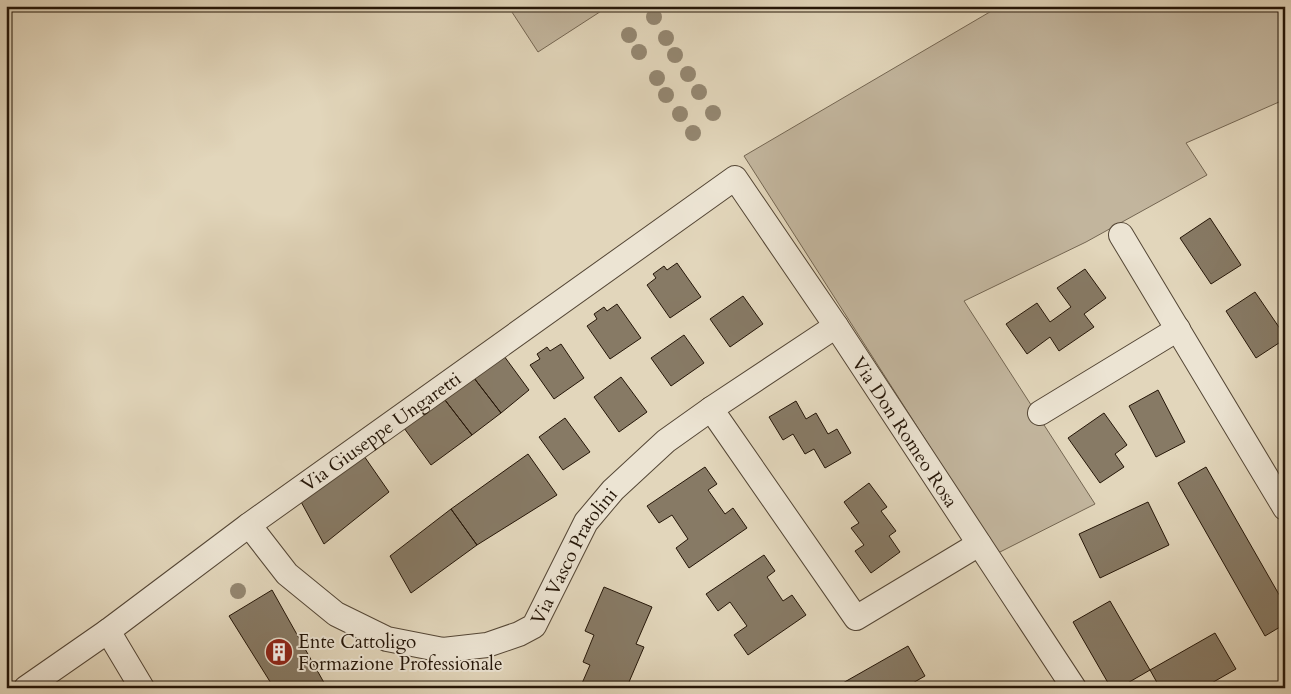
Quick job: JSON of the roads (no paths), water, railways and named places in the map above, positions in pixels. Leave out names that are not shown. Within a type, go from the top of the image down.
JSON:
[{"type":"street","name":"Via Don Romeo Rosa","points":[[735,178],[836,326],[1074,688]]},
{"type":"street","name":"Via Giuseppe Ungaretti","points":[[26,688],[108,631],[249,525],[735,178]]},
{"type":"street","points":[[1122,235],[1285,508]]},
{"type":"street","name":"Via Vasco Pratolini","points":[[249,525],[288,574],[336,614],[387,639],[443,650],[487,645],[519,634],[534,626],[586,522],[613,490],[666,441],[836,326]]},
{"type":"street","points":[[1040,413],[1178,329]]},
{"type":"street","points":[[711,409],[856,618],[978,544]]},
{"type":"street","points":[[108,631],[142,688]]},
{"type":"place","name":"Ente Cattoligo Formazione Professionale","points":[[279,652]]}]
